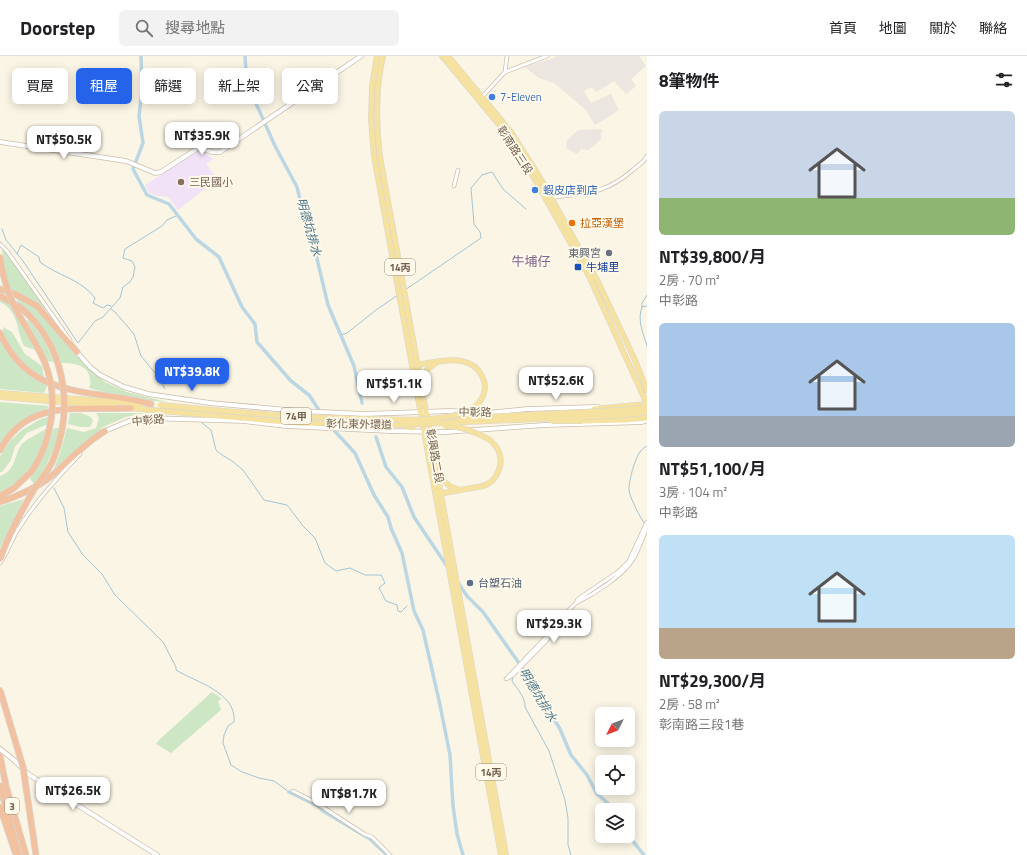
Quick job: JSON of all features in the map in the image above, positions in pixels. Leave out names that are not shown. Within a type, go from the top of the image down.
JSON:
[{"type":"highway","points":[[0,257],[7,288],[12,301],[45,363],[49,375],[52,414],[48,437],[43,452],[32,471],[14,488],[0,496]]},
{"type":"highway","points":[[0,289],[15,294],[37,306],[77,352]]},
{"type":"highway","points":[[0,296],[27,312],[43,332],[50,345],[59,366],[62,379],[64,424],[52,461],[18,517],[5,544],[0,559]]},
{"type":"highway","points":[[0,333],[6,348],[21,366],[37,377],[59,386],[98,395],[131,399],[151,404]]},
{"type":"highway","points":[[0,450],[9,437],[20,427],[32,418],[45,413],[58,409],[131,408]]},
{"type":"highway","points":[[0,502],[31,490],[49,478],[90,440],[105,430]]},
{"type":"highway","points":[[0,690],[23,766],[36,855]]},
{"type":"highway","name":"3","points":[[0,756],[6,786],[26,855]]},
{"type":"highway","name":"3","points":[[0,786],[19,855]]},
{"type":"highway","points":[[0,807],[16,855]]},
{"type":"main road","name":"彰興路二段","points":[[377,56],[372,87],[371,119],[374,156],[424,412],[436,494],[501,855]]},
{"type":"main road","name":"彰興路二段","points":[[383,56],[376,119],[378,140],[415,365],[422,384],[424,412]]},
{"type":"main road","name":"彰南路三段","points":[[442,56],[511,132],[598,282],[634,358],[647,390]]},
{"type":"main road","name":"彰南路三段","points":[[448,56],[481,100]]},
{"type":"main road","name":"彰南路三段","points":[[550,201],[589,276],[647,405]]},
{"type":"main road","points":[[415,365],[460,360],[474,366],[483,377],[485,384],[484,392],[480,403],[472,410],[463,414],[433,419]]},
{"type":"main road","points":[[422,384],[427,370],[440,362]]},
{"type":"main road","name":"彰化東外環道","points":[[0,393],[341,419],[519,418],[647,412]]},
{"type":"main road","name":"彰化東外環道","points":[[0,397],[298,423],[399,425],[624,410],[647,405]]},
{"type":"main road","points":[[519,418],[540,412],[647,405]]},
{"type":"main road","points":[[519,418],[539,422],[647,419]]},
{"type":"main road","points":[[399,425],[412,428],[452,426],[471,430],[490,440],[499,451],[500,465],[496,476],[488,485],[436,494]]},
{"type":"main road","name":"彰興路二段","points":[[427,431],[439,477],[475,689],[506,855]]},
{"type":"main road","points":[[439,477],[451,487],[462,490]]},
{"type":"street","points":[[0,142],[135,164],[154,173],[161,172],[198,148],[216,153],[220,152],[361,56]]},
{"type":"street","points":[[505,72],[507,56]]},
{"type":"street","points":[[481,100],[505,72],[547,56]]},
{"type":"street","points":[[550,201],[555,197],[593,192],[613,185],[646,159],[647,156]]},
{"type":"street","points":[[454,186],[458,170]]},
{"type":"street","points":[[0,244],[7,251],[77,352]]},
{"type":"street","name":"中彰路","points":[[77,352],[90,367],[100,375],[114,383],[134,391],[210,403],[324,413],[364,414],[450,411],[488,413],[528,409],[594,407],[640,403],[647,405]]},
{"type":"street","points":[[527,426],[528,409]]},
{"type":"street","points":[[543,409],[544,425]]},
{"type":"street","name":"中彰路","points":[[105,430],[129,421],[148,418],[244,421],[286,426],[390,431],[445,432],[544,425],[628,423],[642,422],[647,419]]},
{"type":"street","points":[[0,564],[17,532],[42,496],[80,454],[105,430]]},
{"type":"street","points":[[518,668],[548,640],[566,613],[578,599],[612,576],[629,561],[647,522]]},
{"type":"street","points":[[576,603],[616,578],[632,560],[647,528]]},
{"type":"street","points":[[0,749],[28,774],[157,855]]},
{"type":"street","points":[[293,791],[315,802],[364,834],[372,837],[390,855]]},
{"type":"shaded area","points":[[557,56],[639,56],[646,66],[631,79],[636,86],[626,94],[614,81],[596,92],[592,87],[584,91],[591,103],[611,94],[619,110],[595,125],[586,110],[565,92],[554,83],[539,78],[526,68],[526,66],[552,59]]},
{"type":"shaded area","points":[[602,129],[601,139],[589,150],[581,149],[577,154],[566,148],[567,140],[578,130]]},
{"type":"shaded area","name":"三民國小","points":[[199,150],[206,152],[213,159],[206,164],[217,179],[178,210],[168,197],[157,196],[149,193],[145,185]]},
{"type":"green space","points":[[2,249],[47,311],[19,295],[9,286],[4,271]]},
{"type":"green space","points":[[15,295],[32,305],[94,373],[105,382],[127,392],[167,402],[128,397],[89,388],[90,380],[87,371],[75,364],[62,363],[44,329],[36,318],[18,302]]},
{"type":"green space","points":[[0,299],[11,305],[35,350],[24,346],[11,310],[0,302]]},
{"type":"green space","points":[[25,320],[30,321],[44,340],[54,362],[47,361]]},
{"type":"green space","points":[[3,327],[12,332],[25,354],[42,366],[44,378],[16,358],[7,344]]},
{"type":"green space","points":[[0,340],[19,367],[47,386],[44,393],[0,389]]},
{"type":"green space","points":[[0,402],[48,406],[48,408],[36,414],[0,446]]},
{"type":"green space","points":[[70,413],[81,413],[91,417],[93,421],[90,427],[80,427],[68,424]]},
{"type":"green space","points":[[96,413],[144,413],[126,417],[103,427],[52,474],[67,428],[84,432],[96,428],[99,418]]},
{"type":"green space","points":[[50,416],[48,424],[27,433],[15,447],[11,460],[2,472],[0,472],[0,456],[10,441],[22,430],[39,420]]},
{"type":"green space","points":[[48,428],[37,458],[26,474],[10,487],[0,492],[0,476],[6,473],[13,465],[18,451],[23,443]]},
{"type":"green space","points":[[54,428],[61,428],[47,464],[35,485],[30,479],[46,450]]},
{"type":"green space","points":[[24,499],[0,548],[0,506]]},
{"type":"green space","points":[[212,692],[222,699],[218,701],[221,710],[171,753],[156,744],[159,740]]},
{"type":"waterway","points":[[141,56],[142,91],[139,116],[143,143],[133,169],[147,195],[169,204],[196,239],[219,257],[242,307],[255,324],[257,342],[291,381],[309,395],[325,419]]},
{"type":"waterway","name":"明德坑排水","points":[[245,56],[246,73],[250,90],[275,146],[297,187],[304,217],[312,231],[313,242],[328,305],[354,366],[362,403]]},
{"type":"waterway","points":[[405,290],[481,238],[480,232],[474,224],[471,188],[482,175],[492,172],[503,189],[526,209]]},
{"type":"waterway","points":[[2,229],[6,240],[23,261],[78,343],[95,321],[103,317],[120,298],[123,287],[130,282],[133,277],[135,267],[132,261],[123,258],[125,249],[162,226],[167,220],[178,215]]},
{"type":"waterway","points":[[17,254],[21,245],[39,257],[40,262],[47,267],[83,286],[95,298],[93,303],[103,308],[107,305],[111,306]]},
{"type":"waterway","points":[[341,335],[347,333],[398,295]]},
{"type":"waterway","points":[[642,307],[642,303],[647,295]]},
{"type":"waterway","points":[[647,306],[642,307],[640,317],[647,346]]},
{"type":"waterway","points":[[111,309],[134,334],[141,356],[156,374],[165,389]]},
{"type":"waterway","points":[[202,423],[211,430],[216,450],[243,470],[264,500],[287,505],[303,526],[315,538],[325,563],[336,571],[350,568],[365,575],[381,575],[385,583],[379,588],[386,601],[397,605],[398,611],[401,612],[407,606]]},
{"type":"waterway","points":[[331,427],[355,453],[374,495],[388,517],[402,553],[414,611],[423,630],[440,705],[450,755],[453,806],[457,834],[463,855]]},
{"type":"waterway","name":"明德坑排水","points":[[376,437],[386,467],[402,487],[414,517],[467,596],[483,612],[521,666],[560,729],[571,755],[587,775],[597,794],[608,803]]},
{"type":"waterway","points":[[645,524],[633,503],[629,487],[638,455],[647,446]]},
{"type":"waterway","points":[[54,488],[64,508],[68,532],[83,555],[102,574],[115,595],[163,642],[176,667],[176,670],[213,689],[229,703],[233,712],[234,722],[228,726],[224,735],[223,743],[231,765],[242,772],[274,781],[289,792]]},
{"type":"waterway","points":[[584,597],[614,577]]},
{"type":"waterway","points":[[513,676],[512,681],[523,697],[525,707],[549,751],[565,800],[568,818],[568,845],[571,855]]},
{"type":"waterway","points":[[289,792],[318,806],[323,811],[370,839],[387,855]]},
{"type":"waterway","name":"明德坑排水","points":[[634,843],[644,855]]},
{"type":"place","name":"7-Eleven","points":[[492,97]]},
{"type":"place","name":"三民國小","points":[[181,182]]},
{"type":"place","name":"蝦皮店到店","points":[[535,190]]},
{"type":"place","name":"拉亞漢堡","points":[[572,223]]},
{"type":"place","name":"東興宮","points":[[609,253]]},
{"type":"place","name":"牛埔里","points":[[578,267]]},
{"type":"place","name":"台塑石油","points":[[470,583]]},
{"type":"district","name":"牛埔仔","points":[[531,261]]}]
